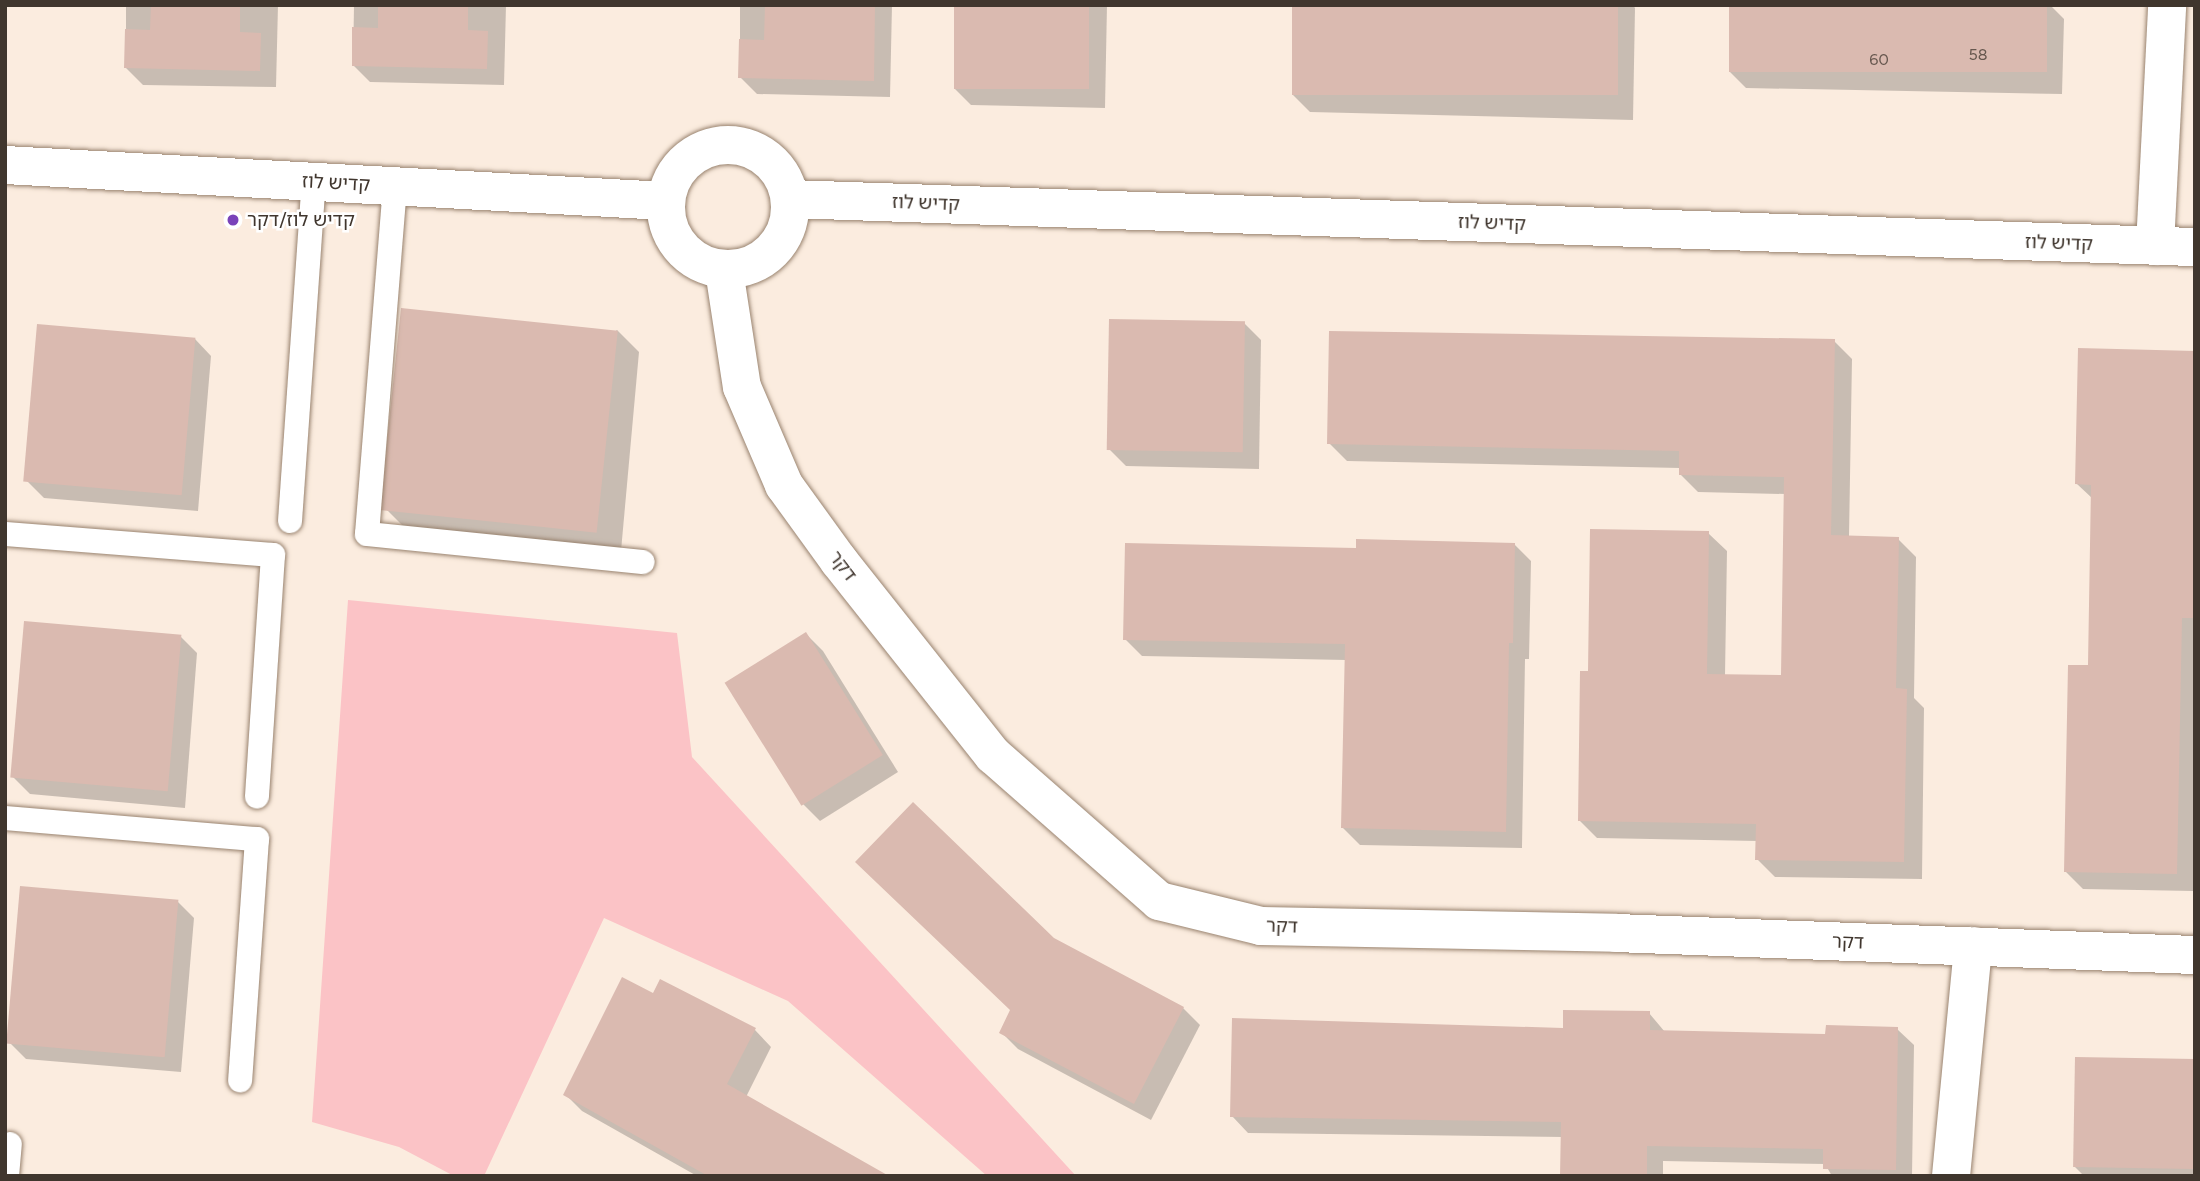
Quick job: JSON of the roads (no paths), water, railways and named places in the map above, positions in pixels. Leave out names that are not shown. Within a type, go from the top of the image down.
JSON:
[{"type":"street","points":[[2155,246],[2167,5]]},
{"type":"street","points":[[716,145],[737,145],[756,151],[772,163],[784,180],[790,199],[790,217],[784,235],[774,250],[743,268],[724,270],[696,260],[675,239],[667,221],[666,201],[670,182],[682,165],[698,153],[716,145]]},
{"type":"street","name":"קדיש לוז","points":[[5,164],[666,201]]},
{"type":"street","name":"קדיש לוז","points":[[790,199],[2195,247]]},
{"type":"street","name":"דקר","points":[[724,270],[742,387],[784,485],[839,561],[993,755],[1159,901],[1261,926],[1616,933],[2195,955]]},
{"type":"street","points":[[1951,1176],[1973,946]]},
{"type":"lane","points":[[290,521],[314,182]]},
{"type":"lane","points":[[395,186],[367,534],[643,562]]},
{"type":"lane","points":[[5,534],[273,555],[257,796]]},
{"type":"lane","points":[[5,818],[257,839],[240,1080]]},
{"type":"lane","points":[[7,1176],[10,1144]]},
{"type":"place","name":"קדיש לוז/דקר","points":[[233,220]]}]
